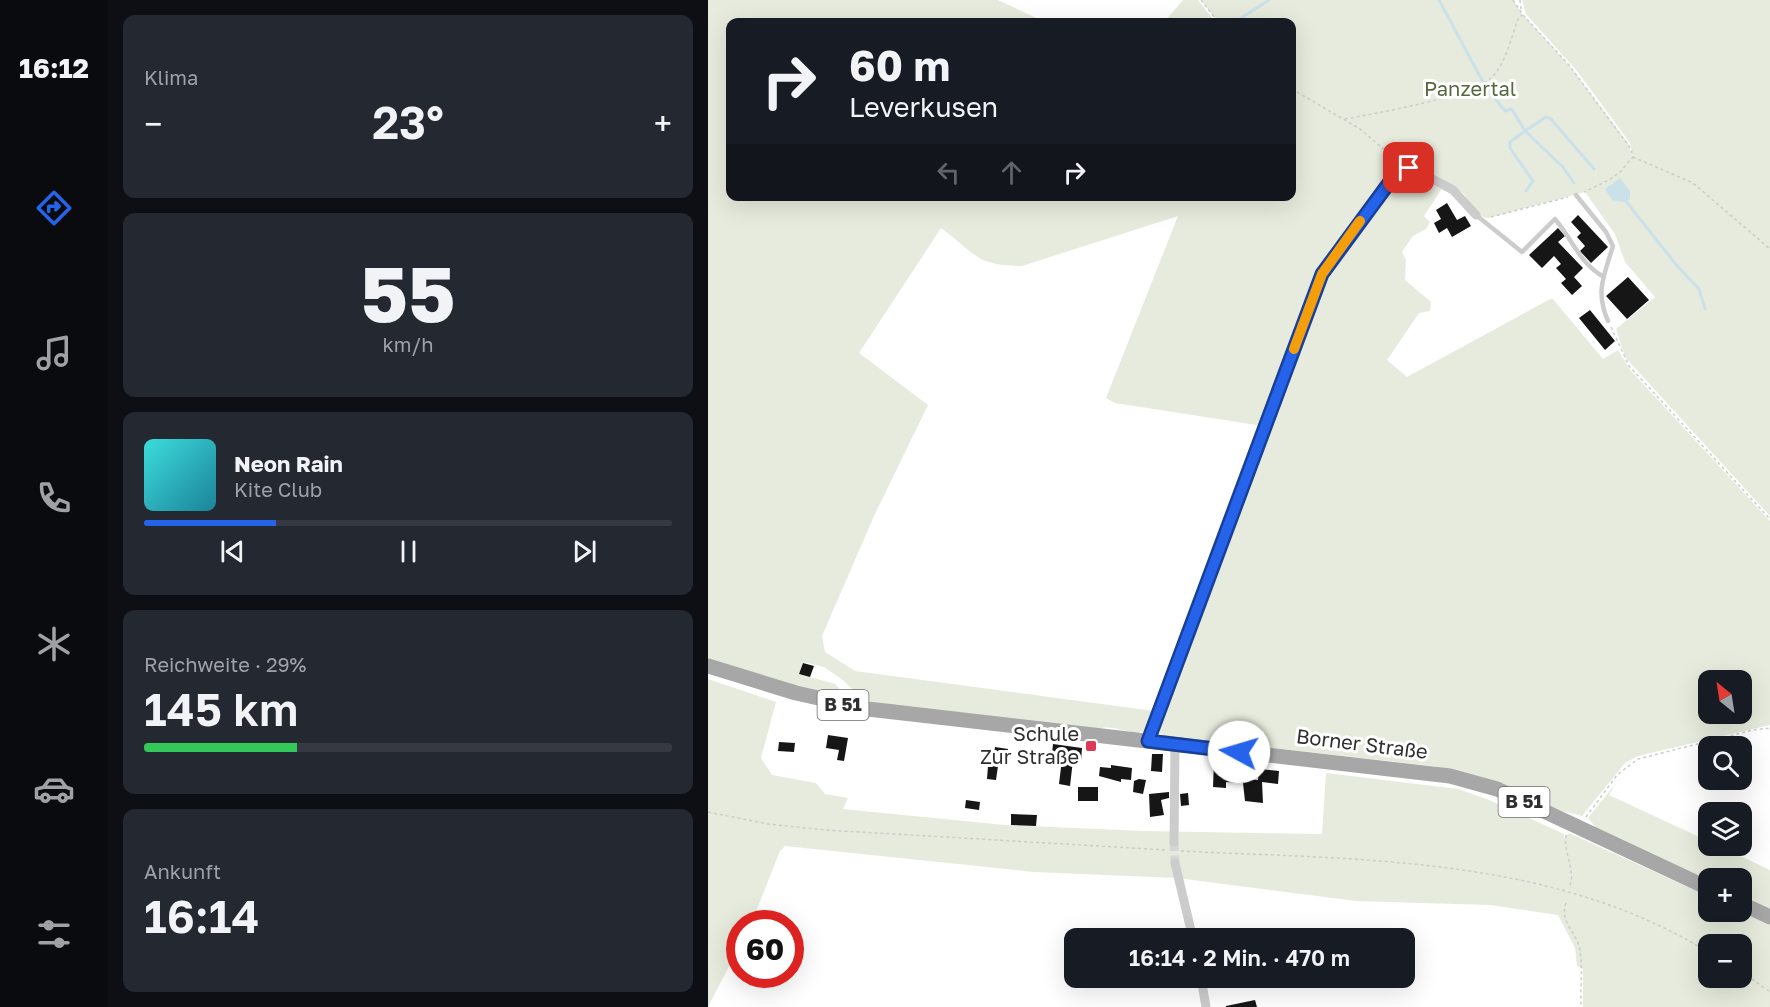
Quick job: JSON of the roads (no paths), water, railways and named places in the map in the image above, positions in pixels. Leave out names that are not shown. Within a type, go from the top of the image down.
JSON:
[{"type":"main road","name":"Borner Straße","points":[[708,666],[796,693],[868,709],[1450,776],[1497,789],[1698,883]]},
{"type":"main road","points":[[1752,909],[1770,917]]},
{"type":"street","points":[[1148,741],[1322,274],[1389,183],[1405,169],[1412,168],[1445,185],[1476,215]]},
{"type":"street","points":[[1174,847],[1175,745]]},
{"type":"street","points":[[1175,863],[1190,928]]},
{"type":"street","points":[[1203,988],[1206,1007]]},
{"type":"lane","points":[[1576,195],[1606,232],[1613,246],[1600,292],[1601,305],[1608,321]]},
{"type":"lane","points":[[1476,215],[1522,252],[1555,219],[1571,237],[1576,253],[1591,270],[1604,277]]},
{"type":"water","points":[[1620,178],[1630,191],[1630,199],[1623,202],[1612,200],[1605,189]]},
{"type":"waterway","points":[[1241,18],[1269,0]]},
{"type":"waterway","points":[[1439,0],[1483,82]]},
{"type":"waterway","points":[[1486,87],[1505,111],[1511,109],[1513,111],[1525,131],[1546,117],[1550,118],[1594,169]]},
{"type":"waterway","points":[[1526,191],[1533,181],[1510,148],[1510,142],[1525,131],[1563,167],[1574,183]]},
{"type":"waterway","points":[[1625,200],[1678,267],[1699,289],[1705,309]]},
{"type":"tunnel","points":[[1174,842],[1175,863]]},
{"type":"place","name":"Schule Zur Straße","points":[[1091,746]]},
{"type":"park label","name":"Panzertal","points":[[1470,89]]}]
